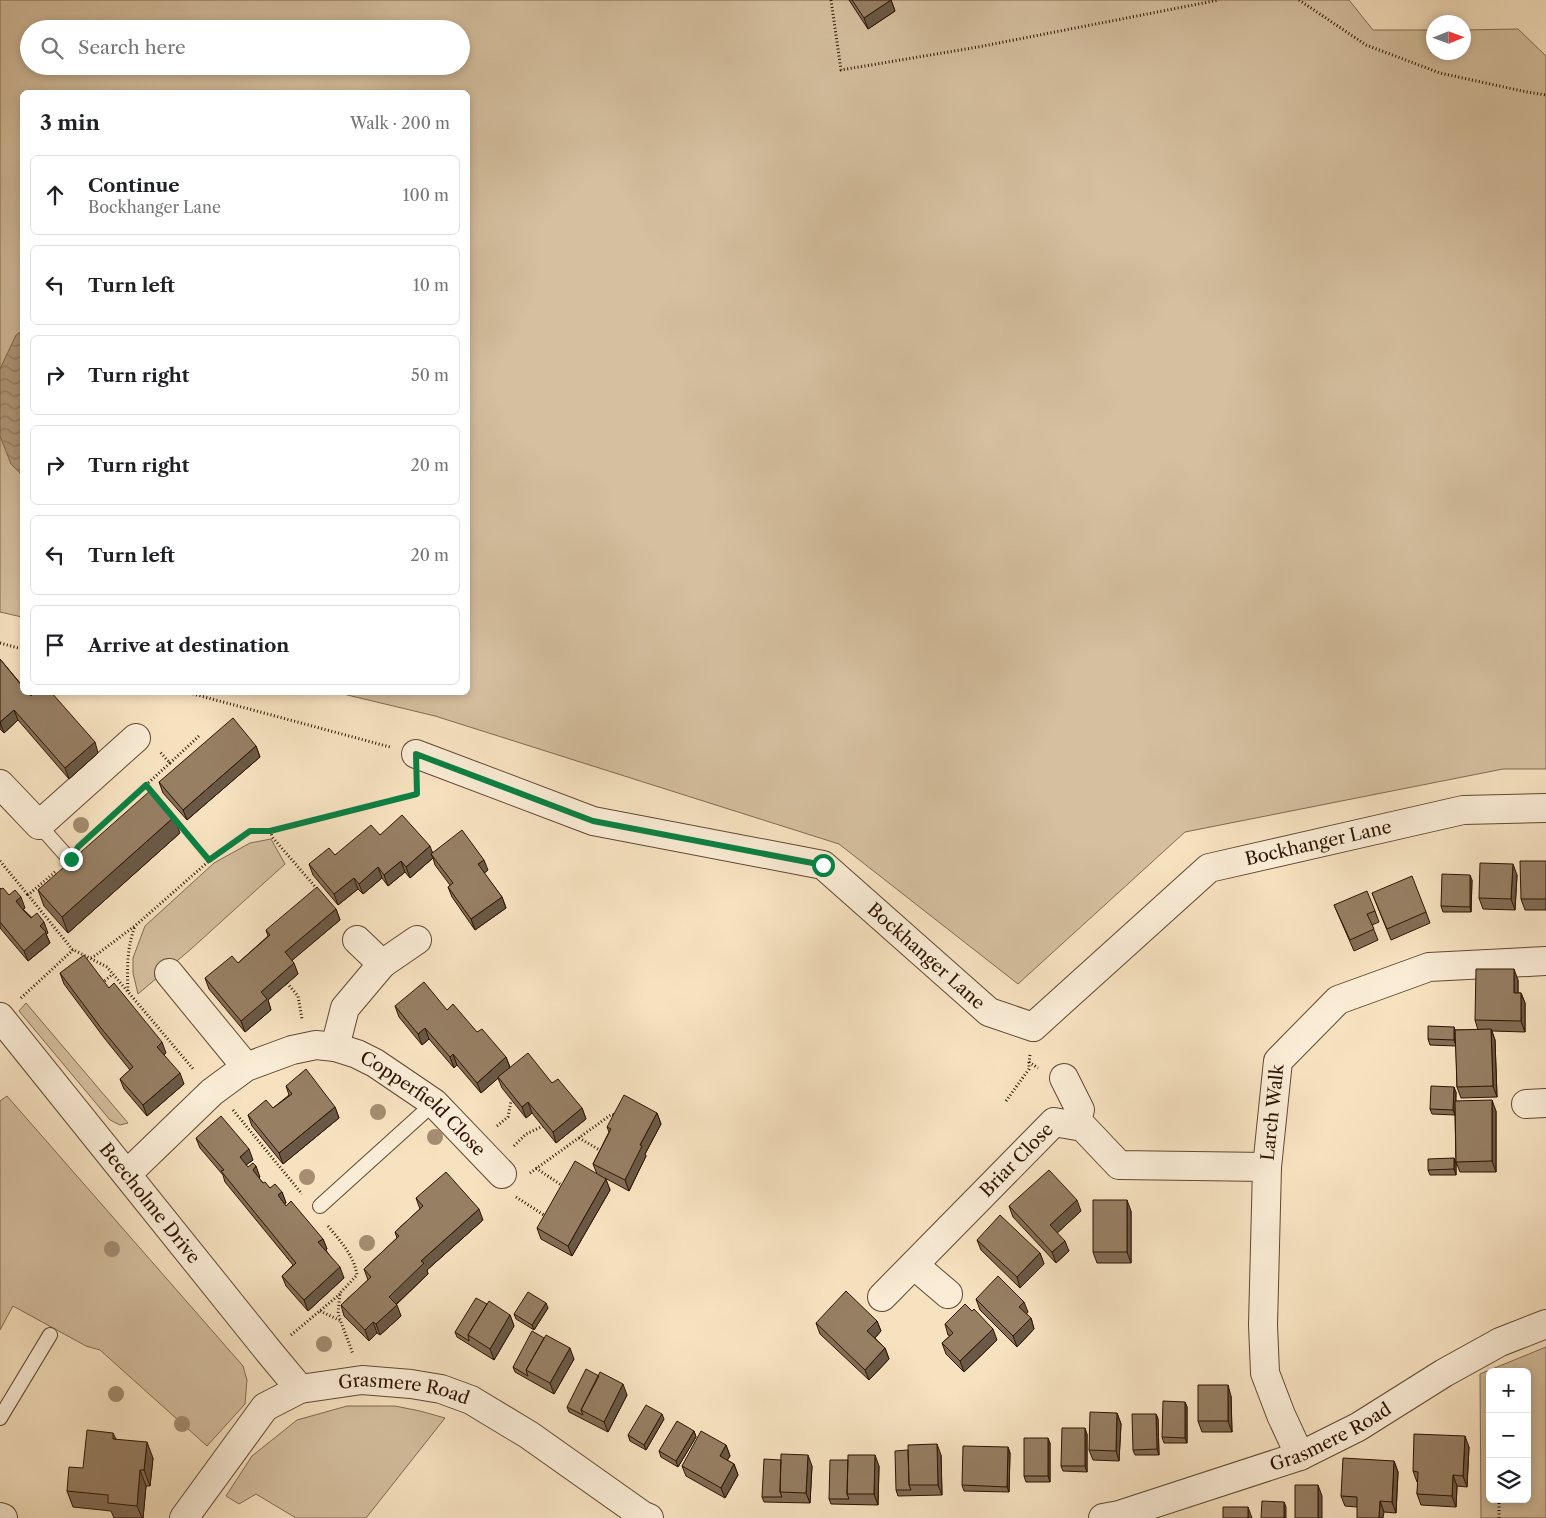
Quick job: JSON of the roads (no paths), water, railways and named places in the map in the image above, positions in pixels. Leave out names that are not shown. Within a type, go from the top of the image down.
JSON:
[{"type":"street","points":[[0,784],[39,825],[136,738]]},
{"type":"street","name":"Bockhanger Lane","points":[[416,754],[593,821],[823,865],[989,1012],[1033,1027],[1209,868],[1463,810],[1546,808]]},
{"type":"street","points":[[357,940],[382,964]]},
{"type":"street","points":[[335,1047],[345,1008],[382,964],[417,940]]},
{"type":"street","name":"Larch Walk","points":[[1300,1456],[1264,1373],[1263,1325],[1267,1168],[1278,1061],[1338,1000],[1429,967],[1546,960]]},
{"type":"street","points":[[169,973],[246,1068]]},
{"type":"street","name":"Beecholme Drive","points":[[0,1017],[300,1389]]},
{"type":"street","name":"Copperfield Close","points":[[127,1174],[220,1098],[246,1068],[292,1050],[316,1046],[335,1047],[357,1054],[375,1063],[434,1102],[502,1173]]},
{"type":"street","points":[[1064,1078],[1080,1110],[1074,1125]]},
{"type":"street","name":"Briar Close","points":[[882,1297],[1054,1122],[1083,1127],[1119,1165],[1267,1168]]},
{"type":"street","points":[[914,1265],[948,1294]]},
{"type":"street","name":"Grasmere Road","points":[[1103,1518],[1119,1515],[1300,1456],[1358,1427],[1444,1373],[1500,1342],[1546,1324]]},
{"type":"street","name":"Grasmere Road","points":[[184,1518],[265,1407],[300,1389],[362,1380],[411,1384],[441,1389],[471,1400],[529,1435],[642,1515],[649,1518]]},
{"type":"lane","points":[[39,825],[68,856]]},
{"type":"lane","points":[[317,1207],[434,1102]]},
{"type":"lane","points":[[0,1418],[50,1335]]},
{"type":"water","points":[[20,332],[20,473],[11,464],[0,436],[0,369],[16,335]]}]
